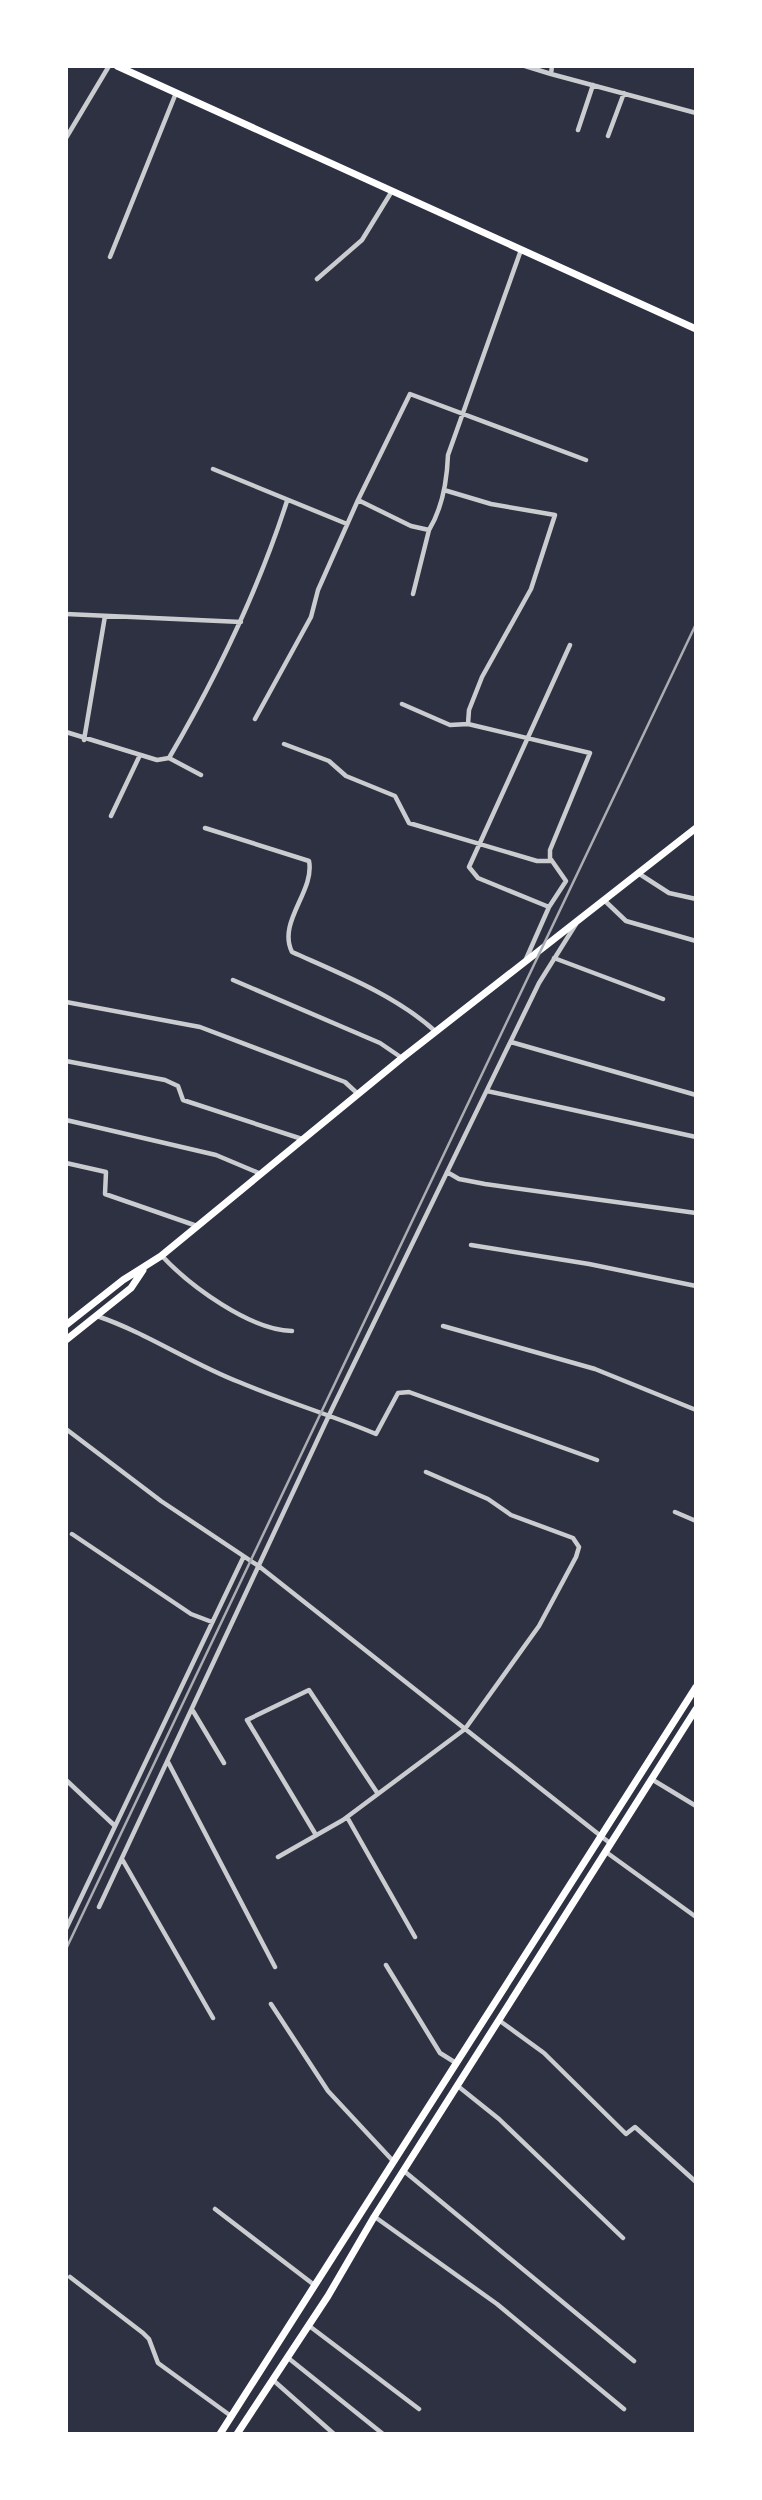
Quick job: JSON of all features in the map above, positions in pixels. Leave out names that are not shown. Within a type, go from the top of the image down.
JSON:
[{"type":"main road","points":[[117,66],[695,329]]},
{"type":"main road","points":[[66,1325],[123,1280],[161,1256],[402,1058],[695,828]]},
{"type":"main road","points":[[66,1339],[131,1288],[144,1269]]},
{"type":"main road","points":[[219,2434],[695,1687]]},
{"type":"main road","points":[[237,2434],[328,2296],[374,2217],[653,1780],[695,1709]]},
{"type":"street","points":[[66,138],[109,66]]},
{"type":"street","points":[[525,66],[695,113]]},
{"type":"street","points":[[551,74],[552,66]]},
{"type":"street","points":[[578,130],[593,85]]},
{"type":"street","points":[[110,257],[176,93]]},
{"type":"street","points":[[608,136],[624,93]]},
{"type":"street","points":[[317,279],[362,240],[392,191]]},
{"type":"street","points":[[413,594],[429,530],[444,490],[448,455],[521,250]]},
{"type":"street","points":[[255,719],[311,617],[318,590],[346,524],[410,394],[586,460]]},
{"type":"street","points":[[213,469],[346,524]]},
{"type":"street","points":[[444,490],[491,504],[555,515],[531,589],[482,677],[469,710],[467,724]]},
{"type":"street","points":[[358,500],[411,527],[429,530]]},
{"type":"street","points":[[169,758],[241,622],[270,555],[287,501]]},
{"type":"street","points":[[66,614],[241,622]]},
{"type":"street","points":[[84,740],[106,616]]},
{"type":"street","points":[[549,907],[478,878],[469,867],[570,645]]},
{"type":"street","points":[[402,704],[450,725],[467,724],[590,753],[550,850],[552,862],[566,881],[549,907],[526,960]]},
{"type":"street","points":[[66,733],[157,760],[169,758],[201,775]]},
{"type":"street","points":[[284,744],[329,761],[346,776],[395,796],[409,823],[537,861],[552,862]]},
{"type":"street","points":[[111,816],[140,755]]},
{"type":"street","points":[[205,828],[309,861],[311,872],[294,915],[288,944],[292,952],[359,983],[420,1017],[436,1031]]},
{"type":"street","points":[[638,872],[669,893],[695,899]]},
{"type":"street","points":[[604,900],[626,921],[695,941]]},
{"type":"street","points":[[99,1908],[329,1414],[486,1091],[554,958],[578,921]]},
{"type":"street","points":[[554,958],[663,999]]},
{"type":"street","points":[[233,979],[380,1043],[402,1058]]},
{"type":"street","points":[[66,1002],[200,1027],[345,1082],[358,1094]]},
{"type":"street","points":[[511,1042],[695,1095]]},
{"type":"street","points":[[66,1061],[165,1080],[178,1086],[183,1100],[303,1140]]},
{"type":"street","points":[[486,1091],[695,1137]]},
{"type":"street","points":[[66,1120],[216,1155],[261,1174]]},
{"type":"street","points":[[66,1163],[106,1172],[105,1194],[197,1226]]},
{"type":"street","points":[[447,1172],[459,1179],[485,1184],[695,1213]]},
{"type":"street","points":[[471,1245],[589,1264],[695,1286]]},
{"type":"street","points":[[161,1256],[179,1274],[210,1297],[283,1331],[292,1331]]},
{"type":"street","points":[[97,1315],[133,1328],[238,1382],[329,1414],[376,1434],[398,1393],[409,1392],[597,1460]]},
{"type":"street","points":[[443,1326],[595,1369],[695,1410]]},
{"type":"street","points":[[66,1429],[243,1558],[260,1567],[611,1844]]},
{"type":"street","points":[[278,1857],[347,1817],[465,1729],[539,1626],[560,1592],[579,1547],[573,1538],[511,1515],[488,1499],[426,1472]]},
{"type":"street","points":[[675,1512],[695,1521]]},
{"type":"street","points":[[72,1534],[191,1614],[212,1622]]},
{"type":"street","points":[[66,1929],[69,1917],[243,1558]]},
{"type":"street","points":[[316,1836],[247,1720],[309,1690],[378,1794]]},
{"type":"street","points":[[192,1710],[224,1763]]},
{"type":"street","points":[[168,1762],[275,1966]]},
{"type":"street","points":[[66,1780],[115,1826]]},
{"type":"street","points":[[653,1780],[695,1806]]},
{"type":"street","points":[[347,1817],[415,1937]]},
{"type":"street","points":[[606,1852],[695,1917]]},
{"type":"street","points":[[122,1858],[214,2018]]},
{"type":"street","points":[[386,1965],[440,2053],[456,2064]]},
{"type":"street","points":[[271,2004],[328,2091],[394,2162]]},
{"type":"street","points":[[500,2021],[544,2053],[626,2134],[635,2126],[695,2182]]},
{"type":"street","points":[[459,2087],[499,2119],[622,2238]]},
{"type":"street","points":[[403,2171],[634,2361]]},
{"type":"street","points":[[215,2208],[313,2284]]},
{"type":"street","points":[[374,2217],[497,2304],[624,2409]]},
{"type":"street","points":[[70,2277],[143,2333],[149,2339],[158,2363],[231,2416]]},
{"type":"street","points":[[307,2325],[419,2409]]},
{"type":"street","points":[[286,2357],[383,2434]]},
{"type":"street","points":[[272,2379],[334,2434]]},
{"type":"railway","points":[[66,1949],[696,624]]}]
